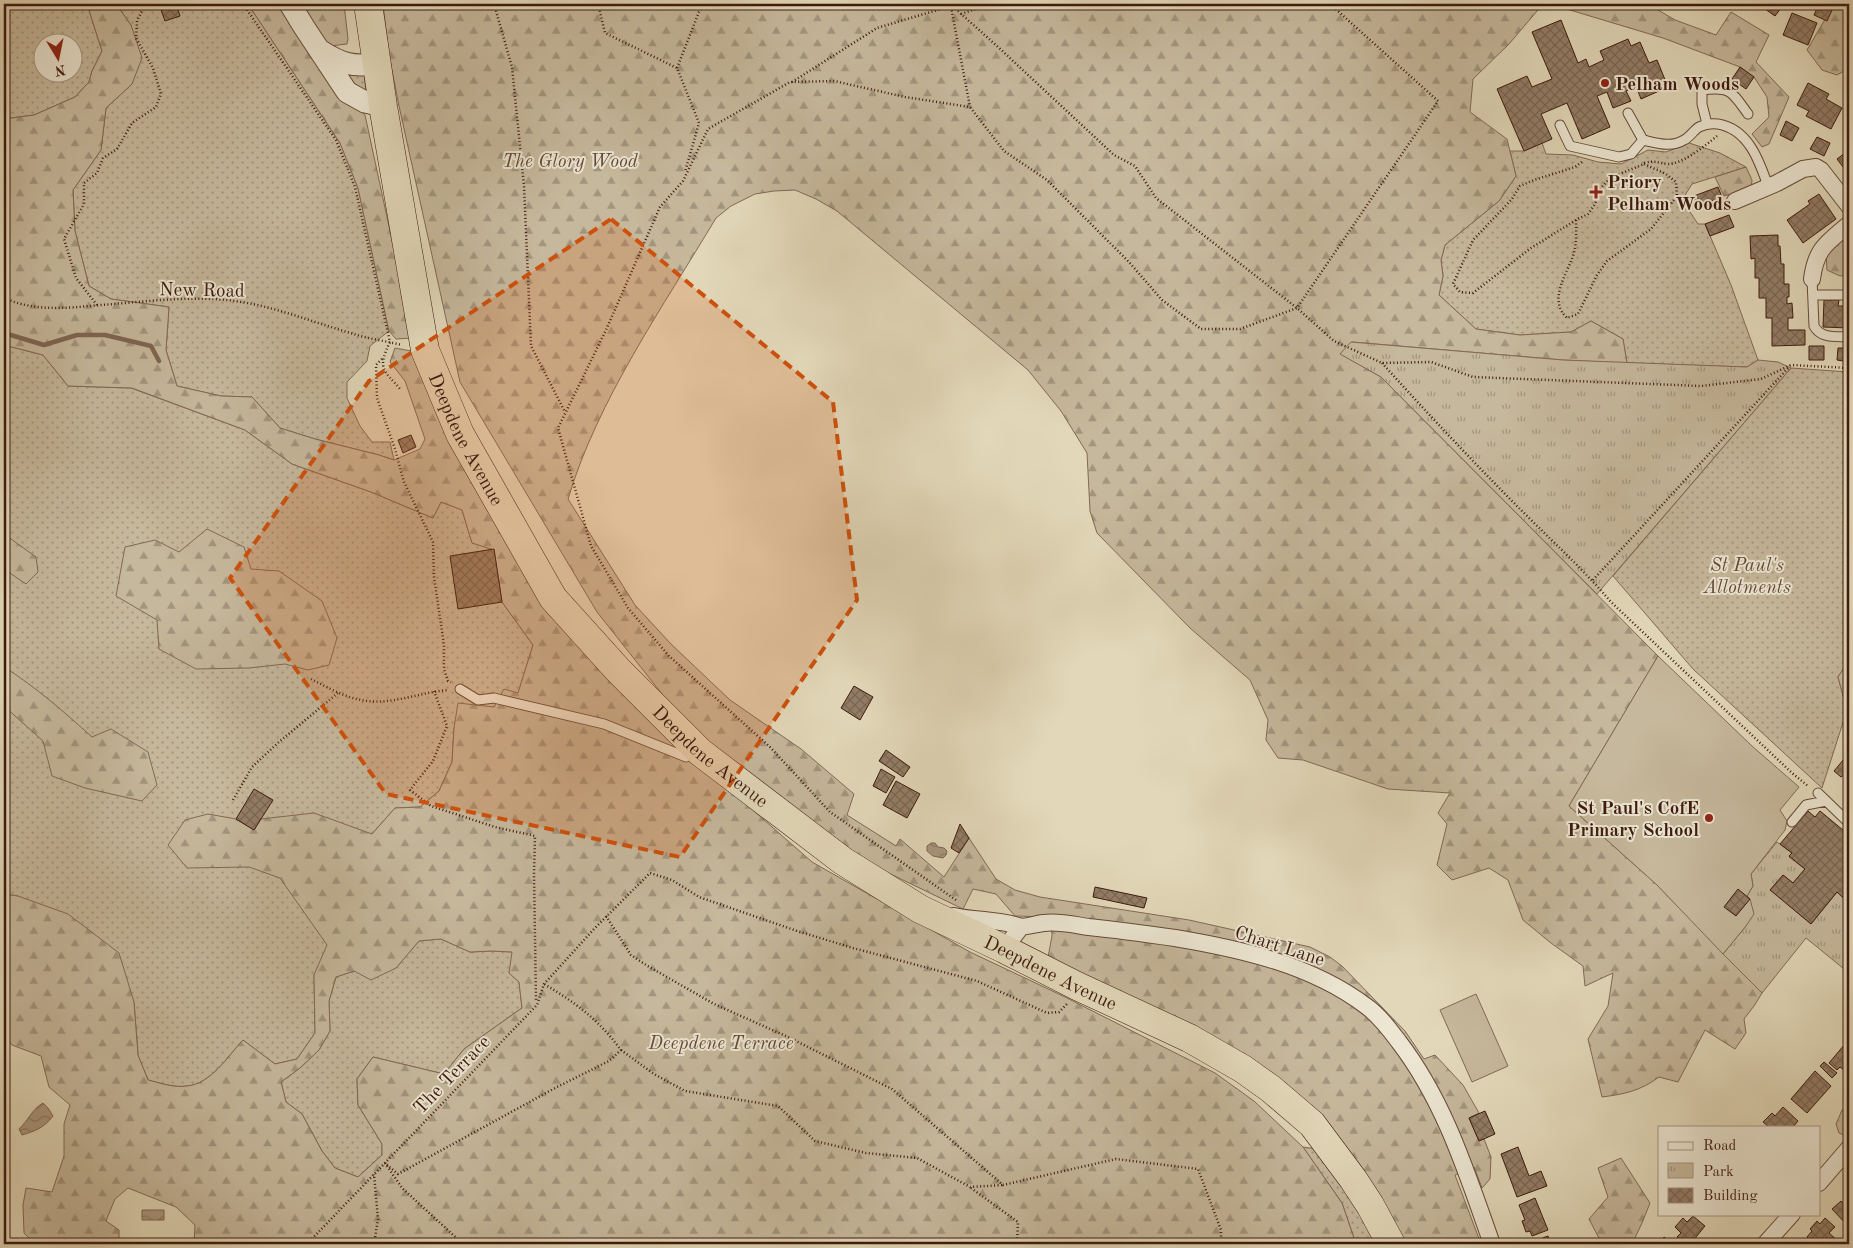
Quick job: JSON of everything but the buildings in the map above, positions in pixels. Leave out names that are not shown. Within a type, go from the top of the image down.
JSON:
[{"type":"highway","name":"Deepdene Avenue","points":[[368,4],[376,64],[425,350],[460,434],[553,598],[618,670],[700,752],[843,862],[920,909],[1077,986],[1189,1038],[1243,1069],[1271,1089],[1312,1124],[1357,1185],[1391,1244]]},
{"type":"street","points":[[290,4],[348,92],[365,102],[383,106]]},
{"type":"street","points":[[319,50],[347,65],[376,64]]},
{"type":"street","points":[[1735,201],[1803,170],[1816,167],[1821,170],[1849,206]]},
{"type":"street","points":[[1813,286],[1814,263],[1821,249],[1849,224]]},
{"type":"street","points":[[920,909],[980,920],[1010,923],[1021,927],[1004,949]]},
{"type":"street","name":"Chart Lane","points":[[1021,927],[1045,923],[1076,925],[1201,942],[1244,952],[1302,970],[1327,981],[1352,996],[1368,1007],[1389,1029],[1408,1053],[1424,1079],[1440,1108],[1461,1157],[1492,1244]]},
{"type":"street","points":[[1820,1182],[1849,1148]]},
{"type":"street","points":[[1765,1244],[1790,1216]]},
{"type":"lane","points":[[1707,124],[1702,104],[1702,90],[1721,87],[1734,95],[1748,114]]},
{"type":"lane","points":[[1628,113],[1643,140],[1666,145],[1684,140],[1699,127],[1710,123],[1728,126],[1747,140],[1760,162],[1768,186]]},
{"type":"lane","points":[[1560,125],[1570,146],[1619,157],[1631,154],[1643,140]]},
{"type":"lane","points":[[1849,295],[1813,286],[1814,326],[1817,332],[1823,335],[1849,337]]},
{"type":"lane","points":[[460,689],[478,700],[494,698],[604,724],[686,756],[700,752]]},
{"type":"lane","points":[[1818,793],[1849,823]]},
{"type":"lane","points":[[1792,822],[1806,805],[1826,801]]},
{"type":"path","points":[[97,305],[76,278],[64,239],[84,204],[84,183],[96,173],[103,158],[117,149],[132,123],[156,107],[162,94],[153,68],[136,38],[137,21],[145,4]]},
{"type":"path","points":[[242,4],[336,140],[355,187],[390,342],[382,359],[376,365],[377,398],[395,449],[404,482],[433,542],[434,577],[444,645],[444,669],[448,681],[460,689]]},
{"type":"path","points":[[494,4],[512,67],[524,186],[531,346],[565,412]]},
{"type":"path","points":[[598,4],[605,33],[677,68],[699,123],[683,181]]},
{"type":"path","points":[[677,68],[699,12],[705,4]]},
{"type":"path","points":[[962,14],[991,4]]},
{"type":"path","points":[[950,5],[970,107],[1004,151],[1047,180],[1129,262],[1162,300],[1201,329],[1240,329],[1297,308],[1438,101],[1330,4]]},
{"type":"path","points":[[950,5],[877,28],[790,82],[708,128],[683,181],[660,207],[606,330],[558,428],[591,546],[628,608],[669,656],[770,747],[830,812],[962,904],[980,920]]},
{"type":"path","points":[[950,5],[1114,155],[1135,166],[1156,198],[1297,308],[1334,341],[1382,363],[1516,504],[1593,580],[1611,602],[1792,773],[1818,793]]},
{"type":"path","points":[[790,82],[834,81],[905,97],[970,107]]},
{"type":"path","points":[[1576,220],[1576,241],[1573,255],[1563,279],[1557,301],[1561,312],[1567,318],[1578,314],[1597,275],[1607,261],[1651,229],[1677,196],[1676,182],[1666,174],[1644,164],[1610,178],[1601,188],[1595,204],[1588,214],[1576,220],[1531,248],[1473,292],[1460,292],[1453,284],[1473,240],[1512,199],[1520,186],[1575,167],[1586,158],[1589,151]]},
{"type":"path","name":"New Road","points":[[4,298],[35,307],[60,308],[162,300],[223,300],[252,303],[356,335],[425,350]]},
{"type":"path","points":[[382,359],[385,372],[401,390]]},
{"type":"path","points":[[1382,363],[1431,362],[1473,377],[1701,386],[1761,379],[1791,365],[1849,368]]},
{"type":"path","points":[[1593,580],[1791,365]]},
{"type":"path","points":[[311,679],[361,700],[389,701],[434,691],[460,689]]},
{"type":"path","points":[[434,691],[447,726],[433,761],[410,790],[431,806],[495,827],[535,836],[536,1005]]},
{"type":"path","points":[[233,800],[252,767],[339,692]]},
{"type":"path","name":"The Terrace","points":[[307,1244],[536,1005],[544,984],[606,916],[650,873],[672,880],[699,897],[789,928],[852,948],[977,981],[1047,1014],[1059,1012],[1069,1000]]},
{"type":"path","points":[[606,916],[631,954],[646,964],[714,1004],[788,1037],[892,1089],[1002,1185]]},
{"type":"path","points":[[544,984],[574,1002],[605,1029],[621,1050],[654,1074],[685,1091],[778,1106],[815,1141],[866,1153],[917,1158],[970,1187],[1018,1222],[1017,1244]]},
{"type":"path","points":[[385,1163],[398,1174],[557,1087],[609,1061],[621,1050]]},
{"type":"path","points":[[970,1187],[1002,1185],[1116,1159],[1198,1169],[1221,1230],[1221,1244]]},
{"type":"path","points":[[385,1163],[402,1188],[462,1244]]},
{"type":"path","points":[[374,1174],[378,1219],[374,1244]]},
{"type":"highlighted area","points":[[611,219],[833,402],[857,600],[680,857],[386,794],[230,578],[369,381]]},
{"type":"green space","points":[[4,4],[87,4],[102,51],[89,82],[75,97],[34,115],[4,119]]},
{"type":"green space","name":"Deepdene Terrace","points":[[87,4],[116,4],[131,25],[142,58],[132,84],[106,108],[101,150],[73,190],[75,231],[89,286],[111,299],[169,307],[166,350],[177,386],[221,396],[252,397],[280,428],[394,460],[420,449],[425,439],[405,381],[390,362],[395,348],[422,353],[514,541],[690,755],[812,862],[970,952],[1063,996],[1215,1073],[1254,1101],[1303,1147],[1342,1203],[1356,1244],[194,1244],[195,1225],[176,1207],[128,1188],[115,1199],[106,1221],[119,1230],[119,1244],[35,1244],[24,1233],[23,1205],[26,1188],[52,1192],[64,1156],[64,1124],[70,1105],[49,1087],[41,1056],[12,1045],[4,1035],[4,894],[18,896],[68,914],[119,953],[134,1002],[138,1055],[148,1080],[177,1086],[196,1084],[211,1075],[243,1040],[275,1064],[297,1059],[315,1033],[314,975],[327,945],[280,878],[249,867],[187,868],[168,845],[185,820],[208,814],[236,819],[254,830],[261,819],[314,813],[372,834],[395,808],[420,807],[439,791],[452,762],[458,703],[494,707],[504,689],[518,693],[533,645],[502,602],[494,550],[472,543],[462,510],[441,502],[433,518],[371,492],[292,464],[245,430],[132,388],[68,386],[43,355],[4,345],[4,119],[34,115],[75,97],[89,82],[102,51]],"holes":[[[441,939],[470,952],[512,952],[509,973],[519,982],[522,1008],[464,1049],[444,1074],[373,1057],[357,1079],[358,1105],[382,1144],[382,1155],[358,1177],[335,1168],[322,1151],[302,1114],[286,1102],[281,1082],[300,1068],[319,1050],[330,1031],[329,1001],[336,977],[354,971],[371,980],[396,968],[419,941]]]},
{"type":"green space","points":[[116,4],[248,4],[340,143],[358,188],[389,331],[370,346],[367,361],[347,382],[347,398],[360,426],[372,442],[390,442],[394,460],[280,428],[252,397],[221,396],[177,386],[166,350],[169,307],[111,299],[89,286],[75,231],[73,190],[101,150],[106,108],[132,84],[131,25]]},
{"type":"green space","points":[[248,4],[280,4],[344,95],[365,115],[413,338],[396,339],[389,331],[358,188],[340,143]]},
{"type":"green space","points":[[296,4],[344,4],[347,44],[330,46]]},
{"type":"green space","name":"The Glory Wood","points":[[383,4],[1543,4],[1509,44],[1473,79],[1470,112],[1507,139],[1516,176],[1499,201],[1445,245],[1441,260],[1443,276],[1439,295],[1476,329],[1520,335],[1571,332],[1591,321],[1623,339],[1627,363],[1563,360],[1352,342],[1341,354],[1381,377],[1658,656],[1569,806],[1657,885],[1762,993],[1744,1019],[1746,1033],[1735,1049],[1705,1030],[1678,1082],[1659,1077],[1645,1086],[1632,1091],[1602,1097],[1588,1039],[1608,1006],[1613,973],[1585,986],[1583,966],[1523,920],[1508,880],[1489,868],[1452,880],[1437,865],[1447,824],[1438,813],[1450,793],[1388,789],[1303,760],[1278,758],[1266,740],[1268,720],[1250,680],[1190,628],[1097,533],[1090,511],[1087,453],[1061,411],[1028,370],[837,211],[795,190],[755,194],[731,206],[716,218],[633,354],[596,425],[581,462],[568,499],[635,605],[671,644],[730,700],[801,749],[854,794],[847,815],[896,846],[900,839],[944,877],[969,838],[996,879],[1015,890],[1040,897],[1189,920],[1310,947],[1330,957],[1342,966],[1405,1031],[1424,1059],[1435,1055],[1463,1085],[1479,1113],[1469,1118],[1479,1141],[1484,1139],[1491,1157],[1490,1179],[1482,1188],[1474,1167],[1455,1175],[1481,1244],[1404,1244],[1325,1127],[1048,957],[1052,936],[1051,917],[1015,916],[996,894],[973,889],[963,909],[876,867],[788,812],[689,728],[597,612],[460,382],[399,106],[389,55]]},
{"type":"green space","points":[[1550,4],[1648,4],[1675,20],[1716,35],[1731,12],[1769,35],[1756,62],[1789,97],[1769,144],[1762,147],[1752,134],[1769,117],[1767,97],[1754,77],[1740,67],[1663,38]]},
{"type":"green space","points":[[1834,4],[1849,4],[1849,68],[1837,75],[1822,70],[1807,50]]},
{"type":"green space","points":[[343,73],[364,75],[366,91],[358,92]]},
{"type":"green space","points":[[1542,143],[1546,154],[1573,155],[1598,162],[1621,164],[1648,150],[1666,152],[1689,143],[1720,153],[1746,167],[1692,184],[1682,200],[1698,224],[1705,224],[1731,285],[1758,360],[1747,367],[1627,363],[1623,339],[1591,321],[1571,332],[1520,335],[1476,329],[1439,295],[1443,276],[1441,260],[1445,245],[1499,201],[1516,176],[1510,151],[1524,151]]},
{"type":"green space","points":[[1746,167],[1752,180],[1751,189],[1724,196],[1715,177]]},
{"type":"green space","points":[[1849,238],[1849,275],[1840,276],[1827,270],[1826,252],[1837,241]]},
{"type":"green space","points":[[1351,342],[1563,360],[1747,367],[1758,360],[1778,362],[1791,368],[1597,594],[1381,377],[1340,354]]},
{"type":"green space","points":[[4,345],[43,355],[68,386],[131,388],[245,430],[292,464],[371,492],[433,518],[441,502],[462,510],[472,543],[494,549],[502,602],[533,645],[518,693],[454,728],[452,762],[439,791],[420,807],[395,808],[348,861],[343,926],[314,975],[315,1033],[297,1059],[275,1064],[243,1040],[211,1075],[196,1084],[177,1086],[148,1080],[138,1055],[134,1002],[18,896],[4,894]]},
{"type":"green space","name":"St Paul's Allotments","points":[[1791,368],[1849,372],[1849,660],[1838,677],[1847,710],[1822,788],[1693,669],[1613,576]]},
{"type":"green space","points":[[207,529],[244,547],[251,569],[279,571],[322,601],[337,638],[329,665],[308,670],[285,664],[249,668],[196,669],[159,649],[157,620],[116,596],[125,547],[155,540],[179,552]]},
{"type":"green space","points":[[4,534],[36,557],[38,572],[26,584],[4,569]]},
{"type":"green space","name":"St Paul's CofE Primary School","points":[[1658,656],[1752,746],[1799,787],[1780,810],[1787,821],[1785,830],[1751,874],[1753,886],[1747,896],[1750,899],[1754,914],[1723,954],[1657,885],[1569,806]]},
{"type":"green space","points":[[1849,660],[1849,710],[1847,710],[1838,677]]},
{"type":"green space","points":[[4,667],[39,691],[92,737],[111,729],[148,752],[157,785],[142,801],[85,788],[52,776],[43,741],[4,706]]},
{"type":"green space","points":[[1777,842],[1792,853],[1789,857],[1805,869],[1793,883],[1783,875],[1771,890],[1811,924],[1837,892],[1849,903],[1849,973],[1806,938],[1762,993],[1723,954],[1746,926],[1747,896],[1753,886],[1751,874]]},
{"type":"green space","points":[[441,939],[470,952],[513,952],[509,973],[519,982],[522,1008],[464,1049],[444,1074],[373,1057],[357,1079],[358,1105],[382,1144],[382,1155],[358,1177],[335,1168],[322,1151],[302,1114],[286,1102],[281,1082],[300,1068],[319,1050],[330,1031],[329,1001],[336,977],[354,971],[396,968],[419,941]]},
{"type":"green space","points":[[1476,994],[1508,1066],[1472,1082],[1440,1010]]},
{"type":"green space","points":[[1849,1107],[1849,1131],[1846,1136],[1839,1133],[1836,1124],[1842,1110]]},
{"type":"green space","points":[[1303,1147],[1317,1149],[1340,1176],[1378,1244],[1356,1244],[1342,1203]]},
{"type":"green space","points":[[1621,1158],[1650,1203],[1632,1244],[1602,1244],[1589,1219],[1608,1197],[1598,1168]]},
{"type":"water","points":[[935,843],[938,847],[944,848],[947,851],[943,858],[933,856],[927,851],[927,846]]},
{"type":"water","points":[[43,1103],[53,1116],[39,1128],[22,1135],[19,1129],[36,1108]]},
{"type":"water","points":[[142,1210],[164,1210],[164,1220],[142,1220]]},
{"type":"waterway","points":[[4,333],[44,345],[77,335],[105,335],[151,346],[159,361]]},
{"type":"place","name":"Pelham Woods","points":[[1605,83]]},
{"type":"place","name":"Priory Pelham Woods","points":[[1596,192]]},
{"type":"place","name":"St Paul's CofE Primary School","points":[[1709,818]]}]
